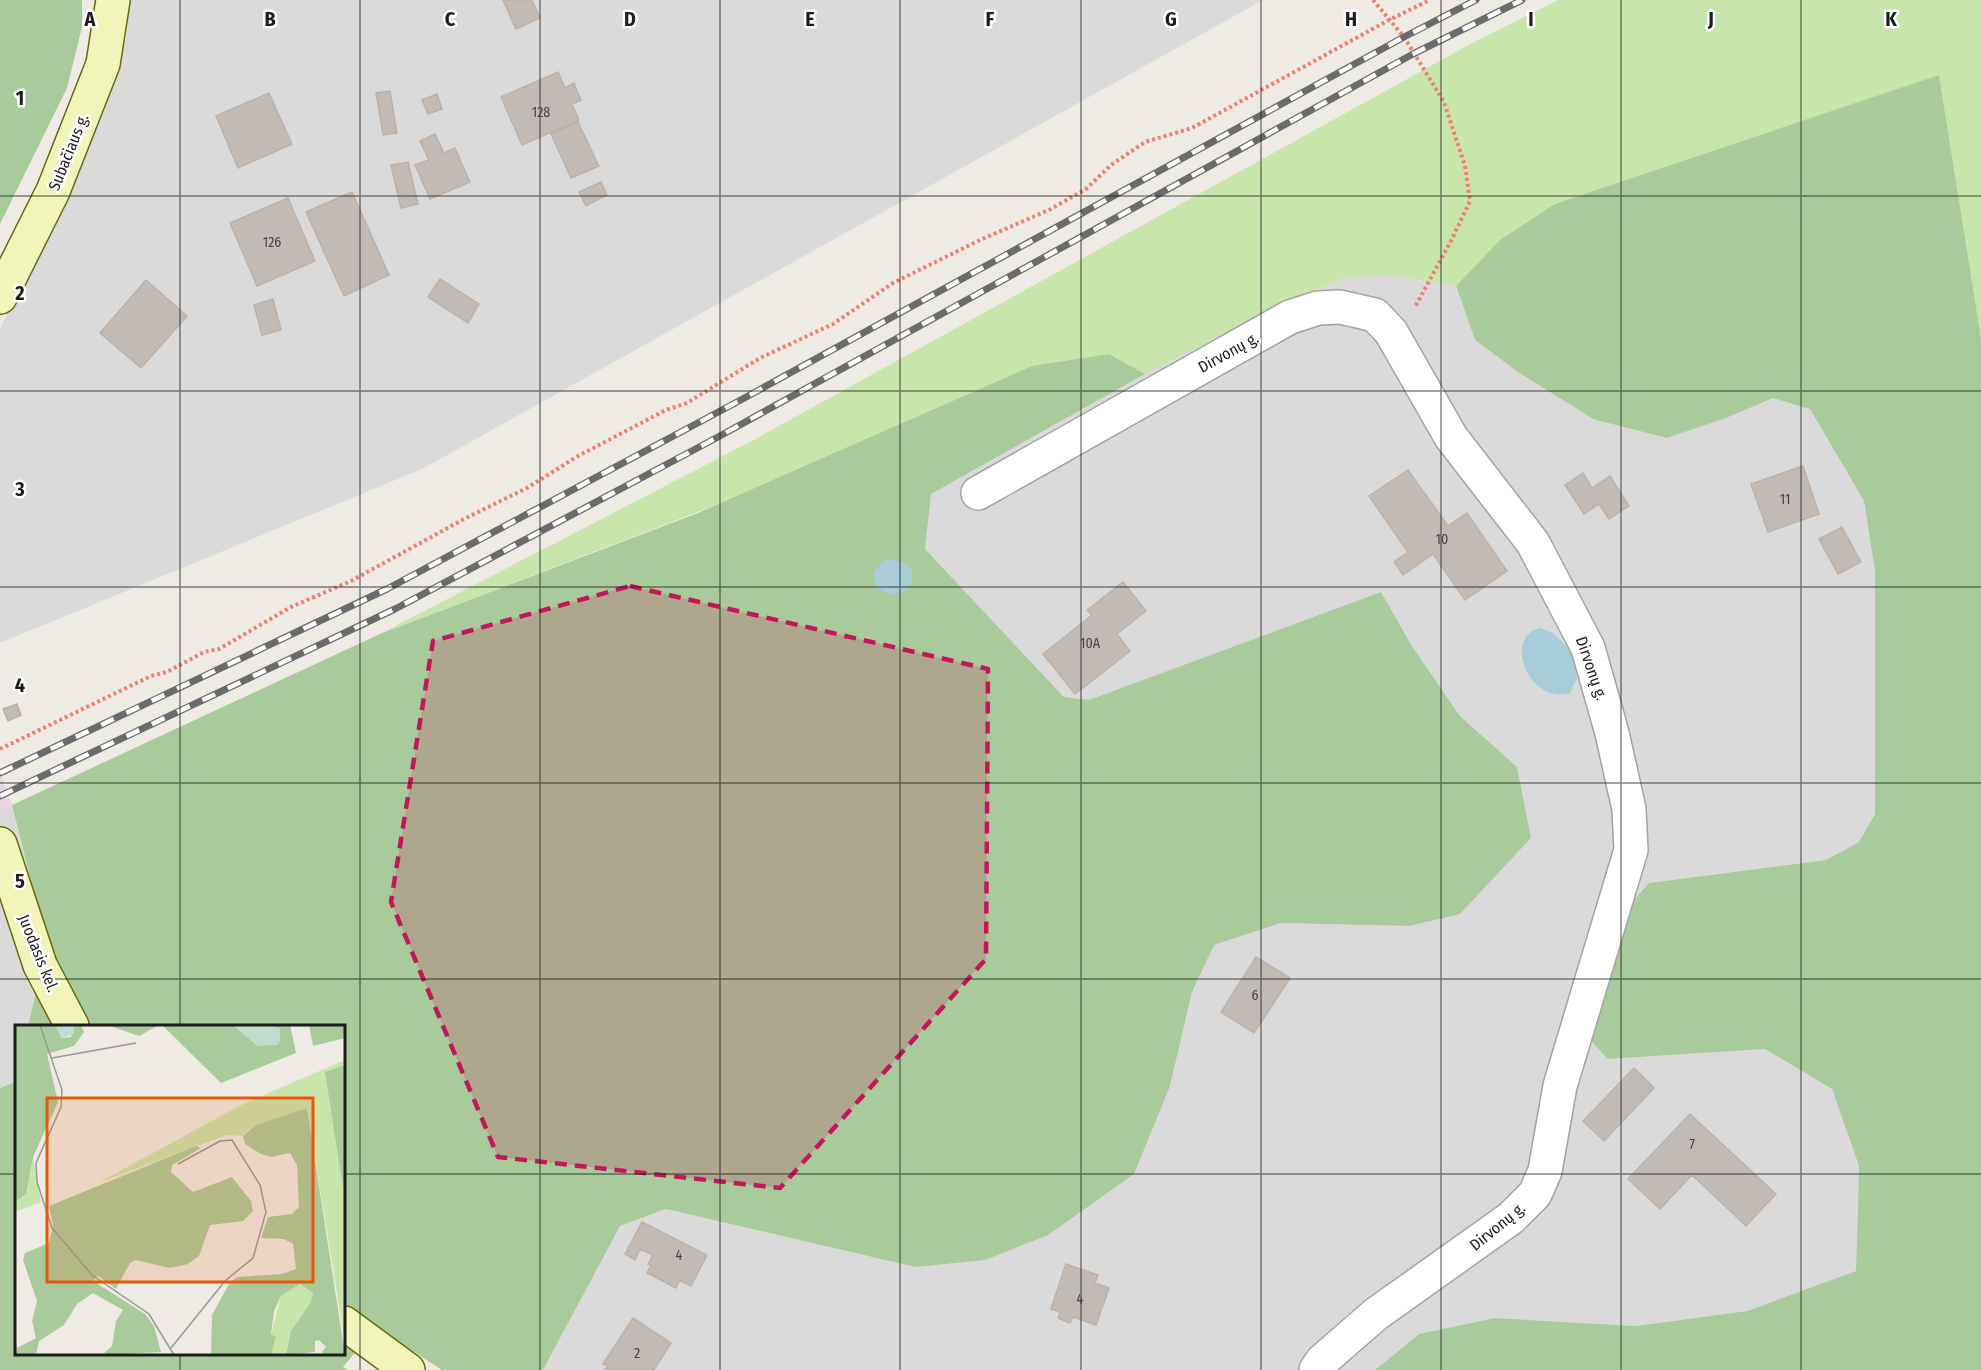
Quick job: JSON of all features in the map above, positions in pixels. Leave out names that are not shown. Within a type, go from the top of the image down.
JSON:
[{"type":"street","name":"Subačiaus g.","points":[[0,297],[53,190],[103,64],[113,0]]},
{"type":"street","name":"Dirvonų g.","points":[[978,493],[1290,318],[1318,308],[1340,307],[1358,310],[1375,315],[1391,332],[1451,437],[1533,543],[1588,648],[1612,733],[1629,809],[1631,850],[1560,1086],[1545,1171],[1535,1194],[1511,1218],[1376,1314],[1316,1370]]},
{"type":"street","name":"Juodasis kel.","points":[[0,844],[40,965],[71,1025]]},
{"type":"street","points":[[345,1324],[408,1370]]},
{"type":"path","points":[[1373,0],[1404,37],[1444,102],[1465,166],[1470,201],[1417,302],[1398,344]]},
{"type":"path","points":[[0,749],[151,676],[167,672],[204,652],[219,648],[291,608],[351,581],[464,519],[527,488],[578,456],[666,410],[687,403],[760,358],[833,324],[893,283],[980,240],[1051,209],[1086,189],[1111,165],[1145,142],[1192,128],[1389,20],[1430,0]]},
{"type":"highlighted area","points":[[630,586],[988,669],[986,959],[780,1188],[498,1157],[391,902],[433,641]]},
{"type":"shaded area","points":[[130,0],[1263,0],[422,469],[0,643],[0,329],[103,112],[126,40]]},
{"type":"shaded area","points":[[1386,275],[1456,286],[1475,340],[1518,372],[1593,419],[1726,418],[1773,398],[1810,409],[1864,501],[1875,571],[1875,814],[1859,842],[1826,860],[1649,883],[1608,1059],[1765,1049],[1832,1089],[1859,1166],[1856,1271],[1747,1311],[1636,1326],[1495,1318],[1419,1334],[1375,1370],[543,1370],[620,1226],[667,1209],[915,1267],[1170,1086],[1192,992],[1214,945],[1281,923],[1409,926],[1517,767],[1460,716],[1412,646],[1381,592],[1089,700],[1064,697],[925,549],[930,494],[1145,374],[1302,295],[1344,278]]},
{"type":"shaded area","points":[[0,773],[12,805],[0,810]]},
{"type":"shaded area","points":[[12,805],[47,945],[28,1025],[15,1025],[15,1082],[0,1088],[0,810]]},
{"type":"green space","points":[[0,0],[82,0],[82,27],[67,88],[0,224]]},
{"type":"green space","points":[[1558,0],[1981,0],[1981,338],[1939,75],[1500,240],[1456,286],[1386,275],[1344,278],[1302,295],[1145,374],[1109,354],[380,634],[748,443],[1476,41]]},
{"type":"green space","points":[[1939,75],[1981,338],[1981,1370],[1375,1370],[1419,1334],[1495,1318],[1636,1326],[1747,1311],[1856,1271],[1859,1166],[1832,1089],[1765,1049],[1608,1059],[1591,1041],[1621,914],[1649,883],[1826,860],[1859,842],[1875,814],[1875,571],[1864,501],[1810,409],[1773,398],[1726,418],[1667,438],[1593,419],[1518,372],[1475,340],[1456,286],[1500,240],[1555,204]]},
{"type":"green space","points":[[1109,354],[1145,374],[931,494],[925,549],[1064,697],[1089,700],[1381,592],[1412,646],[1460,716],[1517,767],[1531,838],[1460,914],[1409,926],[1281,923],[1214,945],[1192,992],[1170,1086],[1134,1174],[1048,1235],[985,1260],[915,1267],[666,1209],[620,1226],[543,1370],[442,1370],[376,1327],[343,1367],[348,1370],[0,1370],[0,1088],[15,1082],[15,1355],[345,1355],[345,1025],[28,1025],[47,945],[12,805],[380,634],[698,513],[1032,366]]},
{"type":"water","points":[[891,559],[911,569],[912,578],[908,588],[893,594],[882,591],[878,587],[874,572],[882,562]]},
{"type":"water","points":[[1540,628],[1553,633],[1571,650],[1577,665],[1576,680],[1570,693],[1555,694],[1543,689],[1532,680],[1525,668],[1522,656],[1523,644],[1529,634]]},
{"type":"building","points":[[503,0],[532,0],[540,18],[516,29]]},
{"type":"building","points":[[558,72],[565,88],[574,83],[581,100],[572,104],[579,120],[522,145],[501,97]]},
{"type":"building","points":[[390,91],[397,133],[383,135],[376,93]]},
{"type":"building","points":[[269,93],[292,144],[238,168],[216,116]]},
{"type":"building","points":[[437,94],[442,109],[428,114],[422,100]]},
{"type":"building","points":[[578,122],[599,166],[571,178],[551,134]]},
{"type":"building","points":[[435,134],[444,153],[455,148],[470,182],[430,199],[415,165],[429,160],[420,141]]},
{"type":"building","points":[[408,162],[418,204],[401,208],[391,165]]},
{"type":"building","points":[[601,182],[607,195],[586,206],[579,192]]},
{"type":"building","points":[[352,192],[389,275],[344,296],[306,212]]},
{"type":"building","points":[[288,198],[315,261],[257,286],[230,223]]},
{"type":"building","points":[[440,279],[479,304],[468,323],[428,297]]},
{"type":"building","points":[[146,280],[187,316],[141,368],[100,333]]},
{"type":"building","points":[[273,299],[281,330],[262,335],[254,305]]},
{"type":"building","points":[[1803,466],[1819,514],[1768,532],[1751,484]]},
{"type":"building","points":[[1408,470],[1448,526],[1467,513],[1507,571],[1465,600],[1433,554],[1403,575],[1394,562],[1408,552],[1369,496]]},
{"type":"building","points":[[1583,473],[1592,488],[1610,476],[1629,506],[1609,519],[1599,504],[1584,514],[1565,485]]},
{"type":"building","points":[[1842,527],[1861,562],[1838,574],[1819,539]]},
{"type":"building","points":[[1123,582],[1146,611],[1117,634],[1130,651],[1075,694],[1043,654],[1092,615],[1087,610]]},
{"type":"building","points":[[17,704],[21,715],[8,721],[3,709]]},
{"type":"building","points":[[1256,957],[1290,978],[1254,1033],[1221,1012]]},
{"type":"building","points":[[1634,1068],[1654,1088],[1604,1141],[1583,1121]]},
{"type":"building","points":[[1690,1114],[1776,1194],[1746,1226],[1692,1175],[1660,1209],[1628,1179]]},
{"type":"building","points":[[642,1222],[707,1255],[691,1286],[680,1280],[676,1288],[647,1273],[651,1265],[648,1264],[653,1255],[640,1249],[635,1260],[625,1254]]},
{"type":"building","points":[[1066,1264],[1098,1275],[1095,1283],[1109,1288],[1096,1325],[1073,1317],[1070,1323],[1058,1318],[1060,1312],[1051,1309]]},
{"type":"building","points":[[633,1318],[671,1343],[654,1370],[605,1370],[608,1366],[603,1364]]},
{"type":"railway","points":[[0,773],[387,589],[737,402],[1404,37],[1476,0]]},
{"type":"railway","points":[[0,796],[395,609],[718,437],[1413,54],[1522,0]]}]
